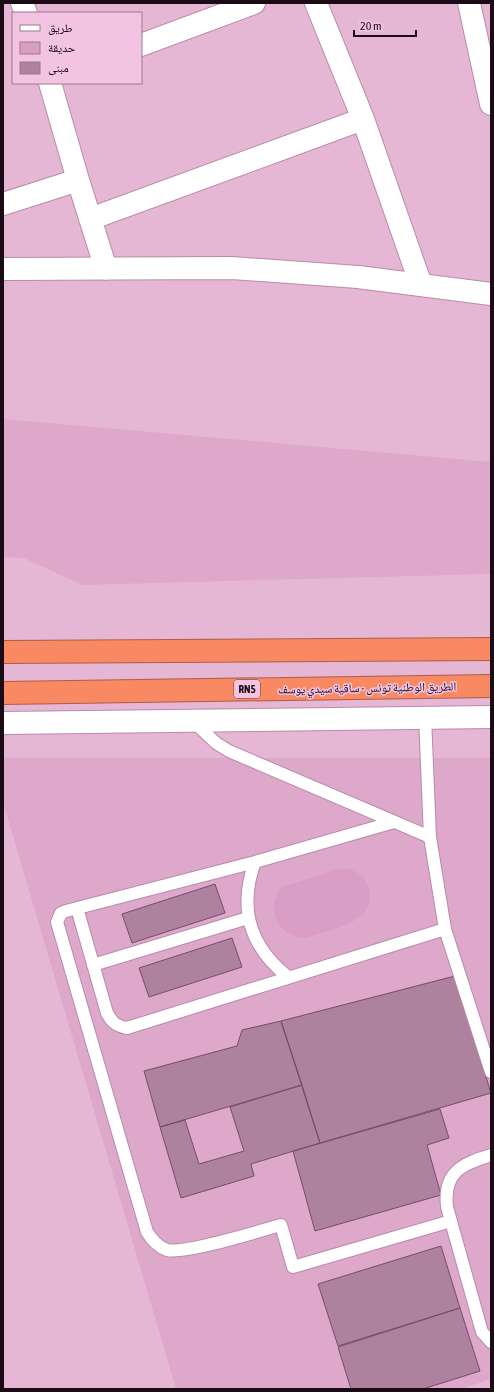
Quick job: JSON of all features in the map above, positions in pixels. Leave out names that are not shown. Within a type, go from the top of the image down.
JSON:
[{"type":"highway","points":[[3,652],[491,649]]},
{"type":"highway","name":"الطريق الوطنية تونس - ساقية سيدي يوسف","points":[[3,693],[491,686]]},
{"type":"street","points":[[142,45],[254,3]]},
{"type":"street","points":[[316,3],[364,119],[421,285]]},
{"type":"street","points":[[469,3],[491,104]]},
{"type":"street","points":[[50,84],[106,269]]},
{"type":"street","points":[[90,219],[364,119]]},
{"type":"street","points":[[3,204],[78,180]]},
{"type":"street","points":[[3,269],[240,269],[358,277],[491,294]]},
{"type":"street","points":[[3,723],[194,722],[491,717]]},
{"type":"lane","points":[[425,717],[430,837],[445,929],[491,1072]]},
{"type":"lane","points":[[194,722],[216,743],[229,751],[430,837]]},
{"type":"lane","points":[[394,822],[255,862],[77,908],[61,913],[58,917],[58,927],[147,1232],[158,1246],[166,1250],[184,1250],[281,1225],[292,1267],[451,1221]]},
{"type":"lane","points":[[255,862],[247,889],[248,918],[252,932],[262,951],[276,968],[288,977]]},
{"type":"lane","points":[[77,908],[107,1013],[111,1021],[118,1026],[127,1028],[445,929]]},
{"type":"lane","points":[[93,965],[248,918]]},
{"type":"lane","points":[[491,1155],[468,1162],[459,1168],[452,1176],[446,1196],[451,1221],[482,1332],[491,1342]]},
{"type":"shaded area","points":[[3,419],[491,462],[491,574],[82,585],[24,558],[3,557]]},
{"type":"shaded area","points":[[3,758],[491,758],[491,1379],[461,1389],[176,1389],[3,802]]},
{"type":"green space","points":[[348,868],[362,876],[369,889],[370,901],[366,910],[359,917],[338,928],[305,938],[287,933],[281,927],[274,912],[274,904],[282,887],[339,869]]},
{"type":"building","points":[[215,884],[225,913],[132,943],[122,914]]},
{"type":"building","points":[[232,938],[242,967],[149,997],[139,968]]},
{"type":"building","points":[[455,976],[491,1093],[320,1143],[281,1021]]},
{"type":"building","points":[[281,1021],[302,1085],[160,1127],[144,1071],[237,1046],[242,1030]]},
{"type":"building","points":[[302,1085],[320,1143],[251,1164],[254,1176],[181,1198],[160,1127],[185,1120],[199,1164],[244,1151],[230,1107]]},
{"type":"building","points":[[440,1109],[449,1138],[427,1145],[441,1195],[315,1231],[293,1151]]},
{"type":"building","points":[[441,1246],[460,1308],[338,1346],[318,1284]]},
{"type":"building","points":[[460,1308],[480,1371],[423,1389],[351,1389],[338,1347]]}]
